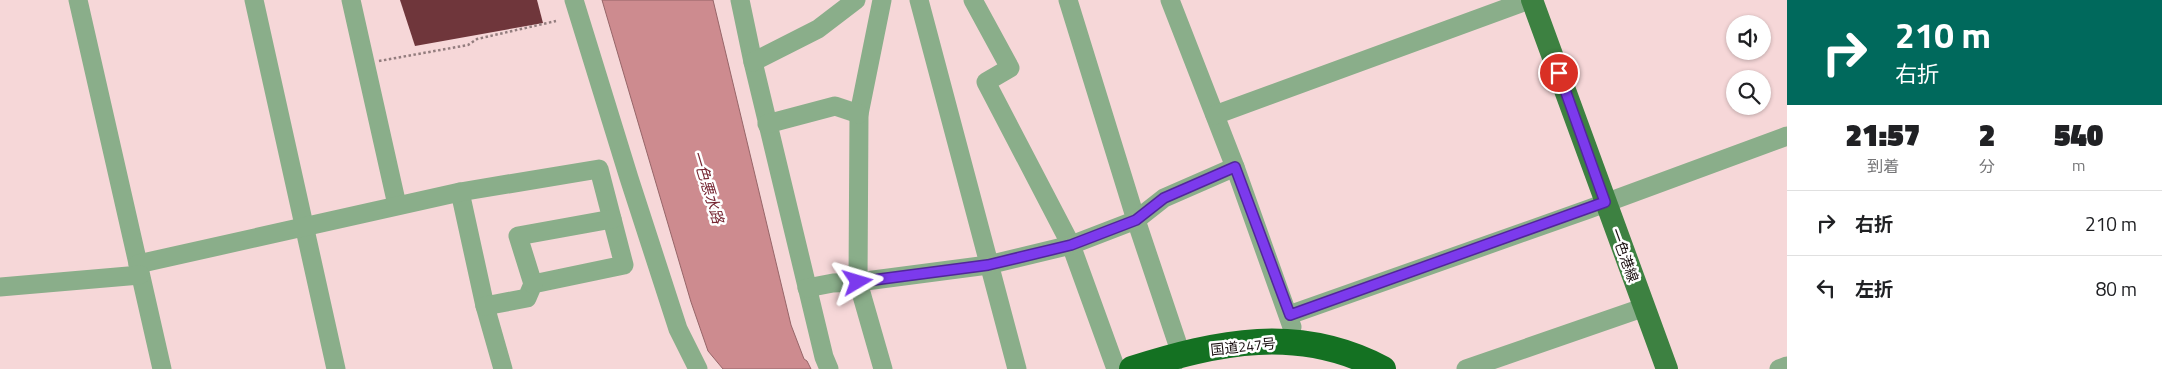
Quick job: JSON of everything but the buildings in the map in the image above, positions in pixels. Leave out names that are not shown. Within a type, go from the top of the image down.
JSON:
[{"type":"highway","name":"国道247号","points":[[1132,369],[1177,361],[1262,341],[1296,342],[1322,346],[1353,355],[1383,369]]},
{"type":"main road","name":"一色港線","points":[[1530,0],[1667,369]]},
{"type":"street","points":[[78,0],[162,369]]},
{"type":"street","points":[[254,0],[336,369]]},
{"type":"street","points":[[351,0],[397,205]]},
{"type":"street","points":[[574,0],[678,329],[698,369]]},
{"type":"street","points":[[740,0],[752,62],[829,369]]},
{"type":"street","points":[[752,62],[818,29],[856,0]]},
{"type":"street","points":[[882,0],[859,114],[858,282],[883,369]]},
{"type":"street","points":[[919,0],[1017,369]]},
{"type":"street","points":[[973,0],[1010,68],[986,82],[1071,245],[1116,369]]},
{"type":"street","points":[[1068,0],[1136,220],[1177,361]]},
{"type":"street","points":[[1170,0],[1290,315],[1296,342]]},
{"type":"street","points":[[1215,115],[1530,0]]},
{"type":"street","points":[[767,124],[835,106],[859,114]]},
{"type":"street","points":[[1290,315],[1787,136]]},
{"type":"street","points":[[808,288],[833,283],[858,282],[988,265],[1071,245],[1136,220],[1164,198],[1235,167]]},
{"type":"street","points":[[0,288],[139,269],[397,205],[460,192],[600,169],[624,265],[533,284]]},
{"type":"street","points":[[460,192],[484,306],[503,369]]},
{"type":"street","points":[[484,306],[527,298],[533,284],[518,236],[612,219]]},
{"type":"street","points":[[1466,369],[1644,307]]},
{"type":"street","points":[[1779,369],[1787,366]]},
{"type":"path","points":[[365,63],[468,45],[477,40],[556,21]]},
{"type":"water","name":"一色悪水路","points":[[602,0],[713,0],[791,325],[804,359],[811,369],[723,369],[708,351],[691,302]]},
{"type":"route","points":[[858,282],[988,265],[1071,245],[1136,220],[1164,198],[1235,167],[1290,315],[1605,202],[1559,73]]}]
